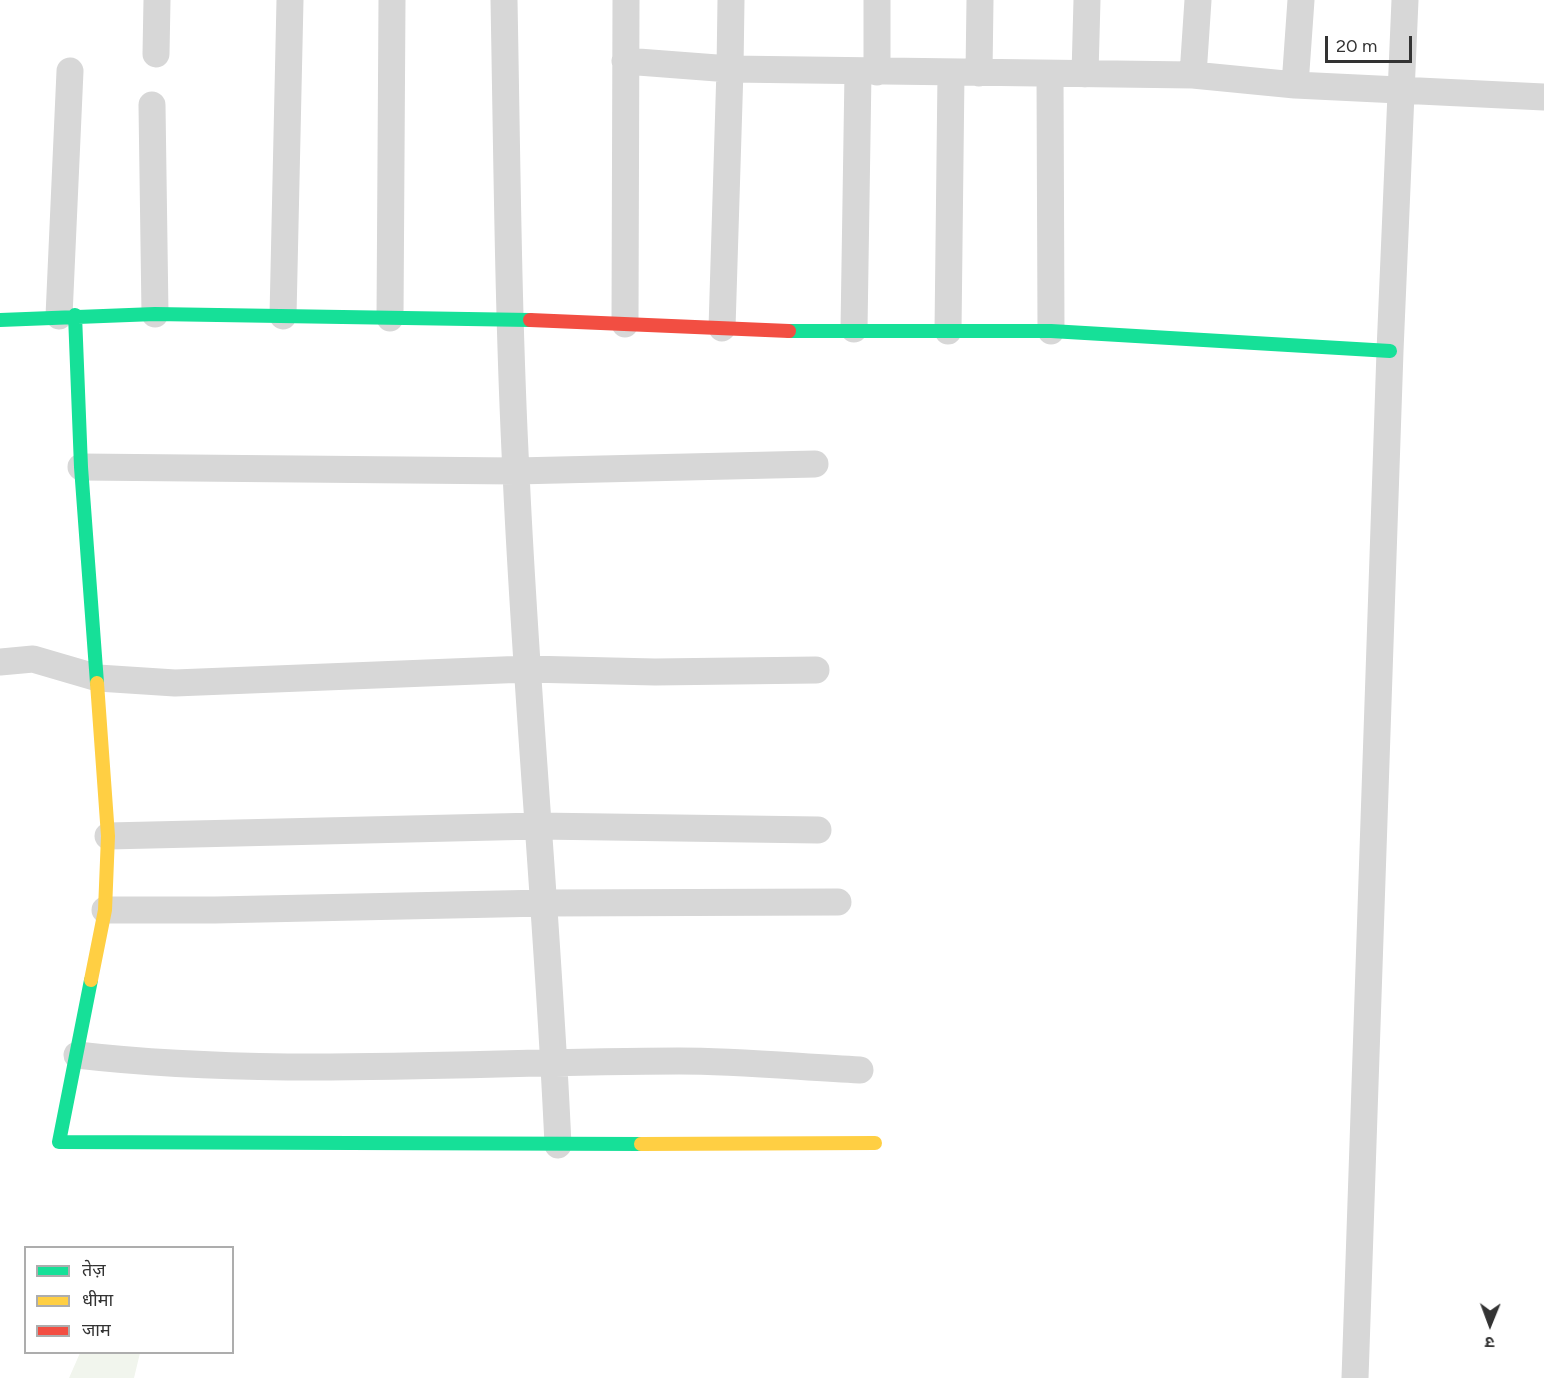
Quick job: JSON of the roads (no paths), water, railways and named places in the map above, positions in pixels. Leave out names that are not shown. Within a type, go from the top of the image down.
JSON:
[{"type":"street","points":[[156,54],[157,0]]},
{"type":"street","points":[[283,316],[290,0]]},
{"type":"street","points":[[390,318],[392,0]]},
{"type":"street","points":[[504,0],[516,471],[527,669],[546,903],[558,1145]]},
{"type":"street","points":[[625,324],[626,0]]},
{"type":"street","points":[[722,328],[731,0]]},
{"type":"street","points":[[854,329],[867,72],[877,0]]},
{"type":"street","points":[[979,73],[980,0]]},
{"type":"street","points":[[1085,74],[1087,0]]},
{"type":"street","points":[[1193,75],[1197,0]]},
{"type":"street","points":[[1295,85],[1301,0]]},
{"type":"street","points":[[1355,1378],[1390,351],[1405,0]]},
{"type":"street","points":[[625,61],[730,69],[1193,75],[1295,85],[1544,97]]},
{"type":"street","points":[[70,71],[67,315],[98,678],[108,836],[105,910],[59,1142],[558,1145],[875,1143]]},
{"type":"street","points":[[948,331],[951,73]]},
{"type":"street","points":[[1050,74],[1052,331]]},
{"type":"street","points":[[152,105],[155,314]]},
{"type":"street","points":[[0,320],[67,315],[155,314],[625,324],[791,331],[854,329],[1052,331],[1390,351]]},
{"type":"street","points":[[81,467],[516,471],[814,464]]},
{"type":"street","points":[[0,662],[33,659],[98,678],[175,683],[527,669],[655,672],[816,670]]},
{"type":"street","points":[[108,836],[538,826],[818,830]]},
{"type":"street","points":[[105,910],[546,903],[838,903]]},
{"type":"street","points":[[77,1055],[154,1064],[280,1066],[681,1061],[860,1070]]}]
